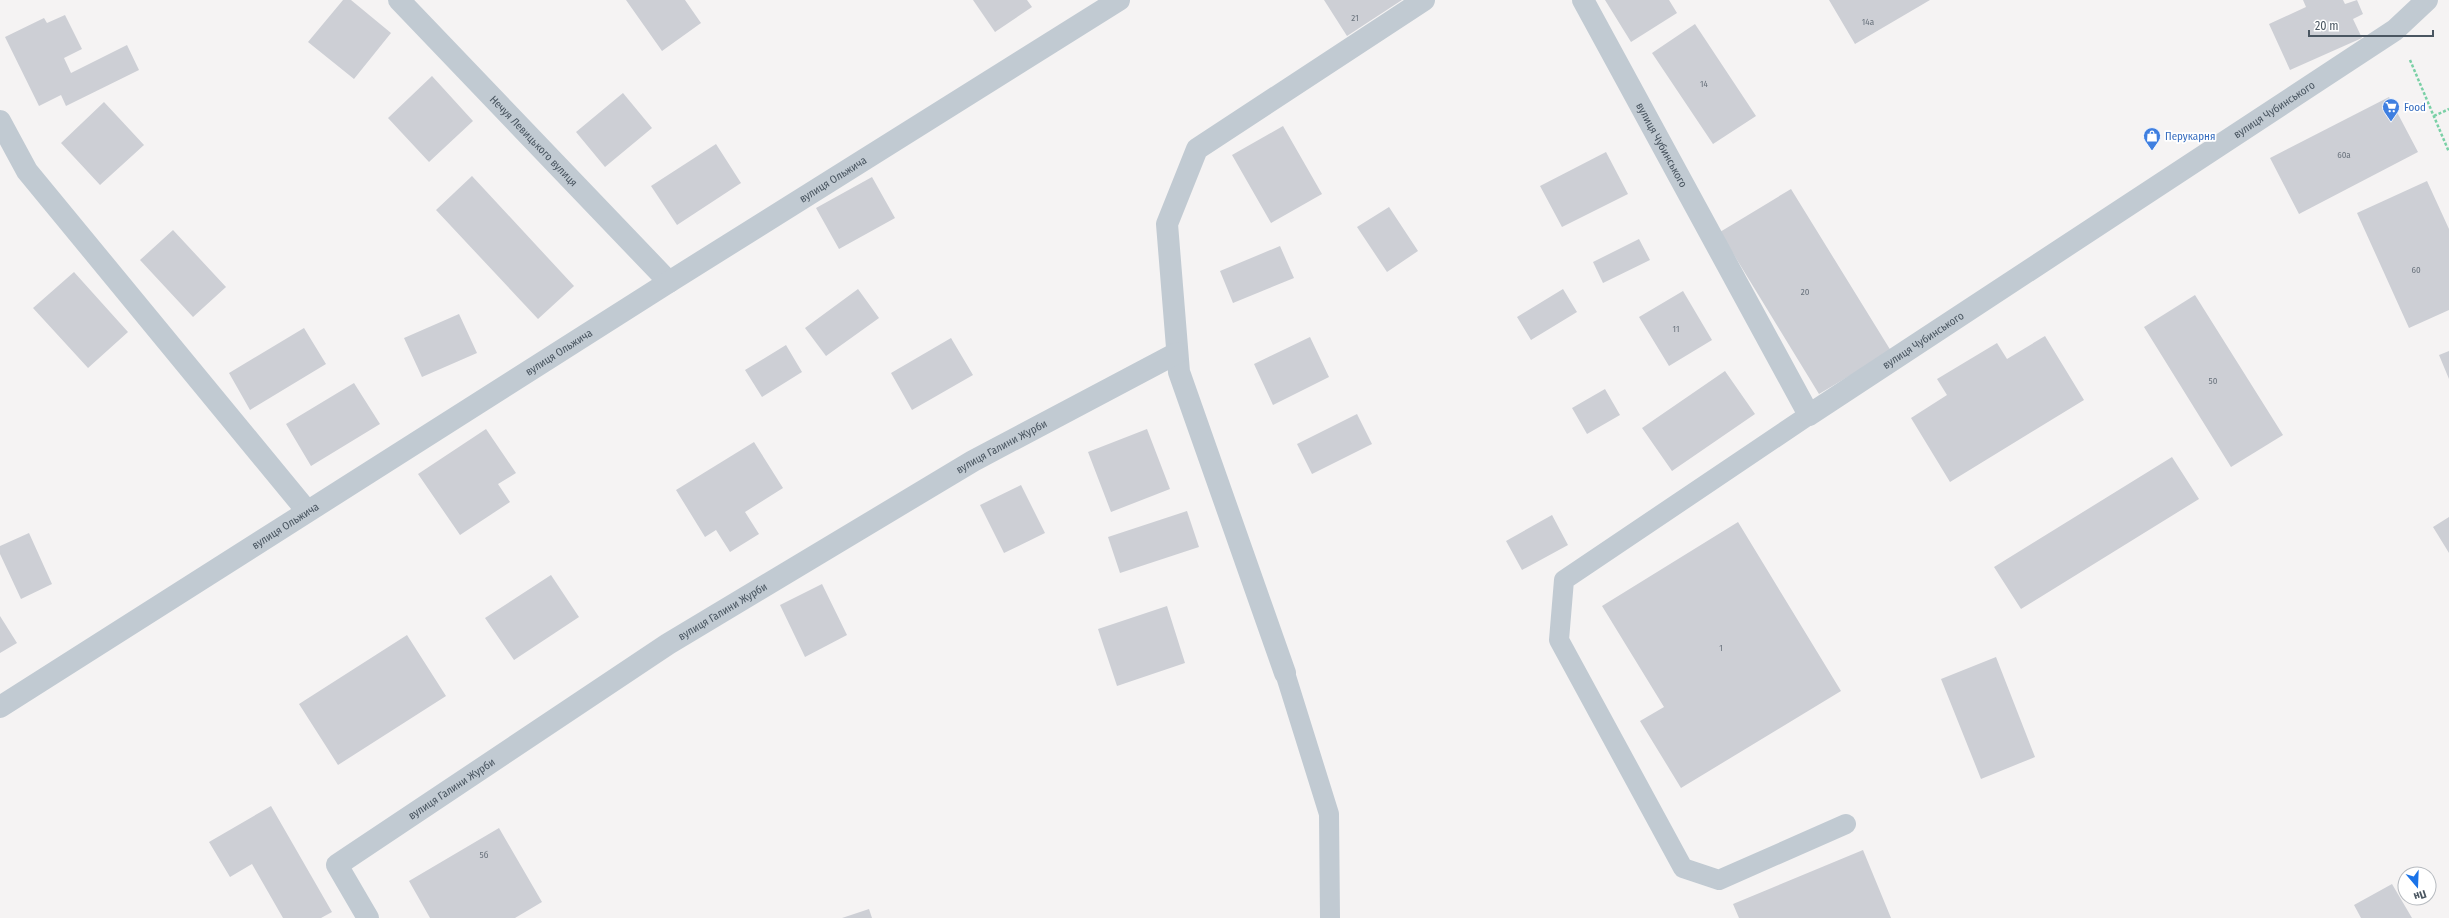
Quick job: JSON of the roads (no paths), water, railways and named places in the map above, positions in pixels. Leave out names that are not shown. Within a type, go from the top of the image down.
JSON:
[{"type":"street","name":"Нечуя Левицького вулиця","points":[[399,0],[668,282]]},
{"type":"street","name":"вулиця Ольжича","points":[[0,707],[668,282],[1120,0]]},
{"type":"street","points":[[1285,673],[1179,372],[1166,224],[1197,149],[1424,0]]},
{"type":"street","name":"вулиця Чубинського","points":[[1584,0],[1809,415],[2395,30],[2427,0]]},
{"type":"street","points":[[0,121],[27,171],[307,511]]},
{"type":"street","name":"вулиця Галини Журби","points":[[368,918],[337,865],[668,644],[973,460],[1177,353]]},
{"type":"lane","points":[[1809,415],[1564,580],[1559,640],[1683,868],[1719,880],[1846,824]]},
{"type":"lane","points":[[1285,673],[1329,814],[1330,918]]},
{"type":"place","name":"Food","points":[[2391,122]]},
{"type":"place","name":"Перукарня","points":[[2152,151]]}]
